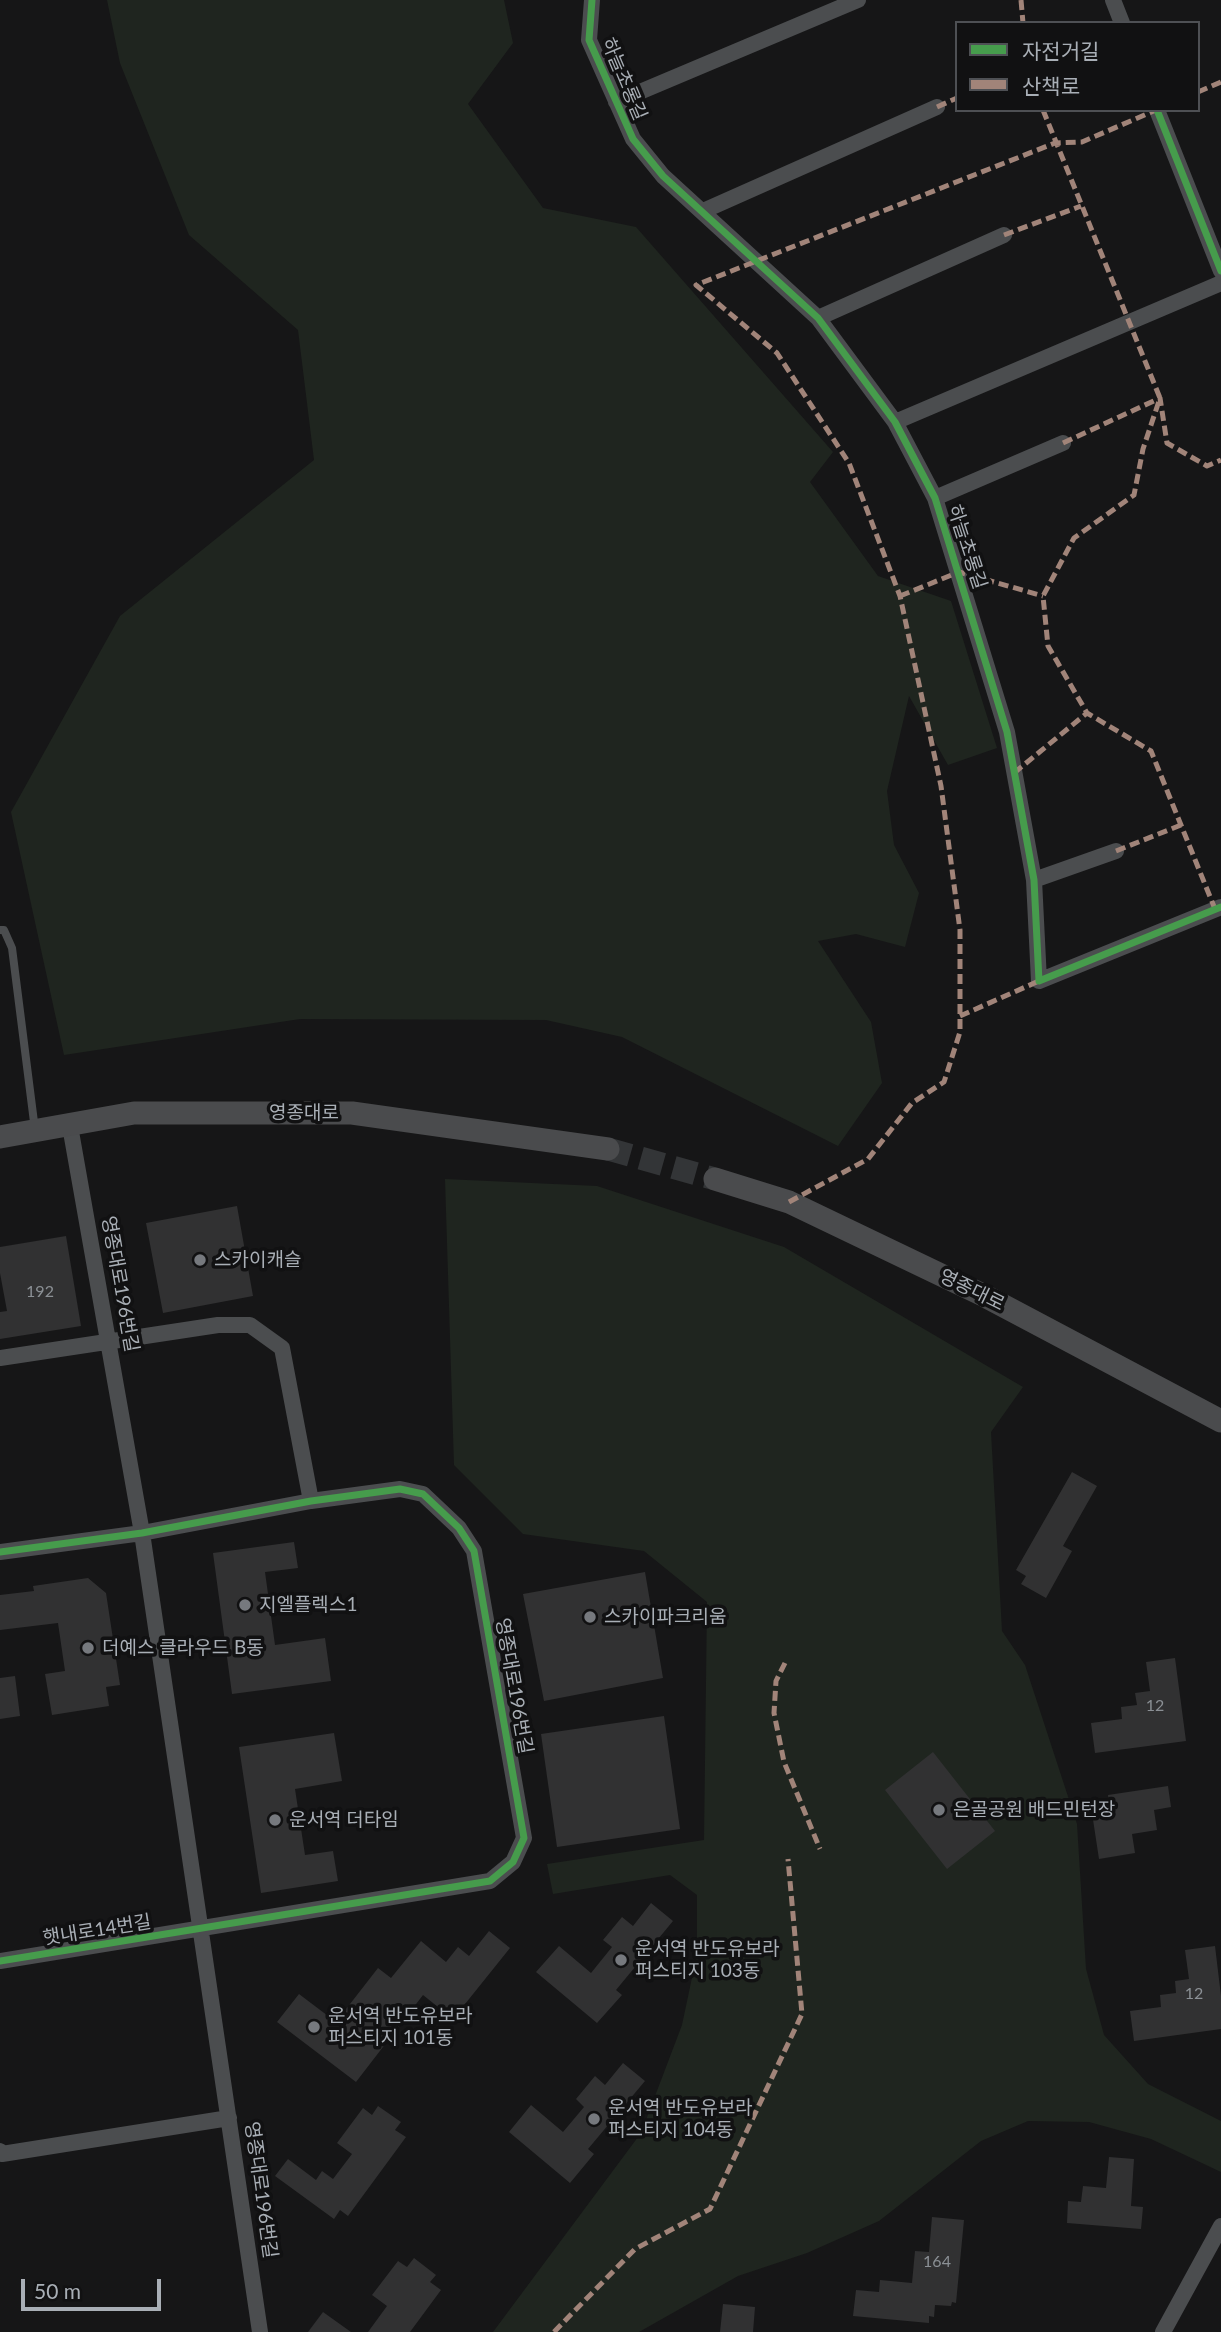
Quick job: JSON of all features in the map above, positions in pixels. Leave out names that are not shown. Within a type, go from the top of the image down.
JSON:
[{"type":"main road","name":"영종대로","points":[[0,1137],[134,1113],[352,1112],[608,1149]]},
{"type":"main road","name":"영종대로","points":[[715,1179],[789,1202],[985,1296],[1221,1421]]},
{"type":"street","name":"하늘초롱길","points":[[592,0],[589,40],[633,139],[663,176],[818,318],[895,422],[935,498],[1007,732],[1034,880],[1039,981],[1221,907]]},
{"type":"street","name":"하늘초롱길","points":[[616,102],[858,0]]},
{"type":"street","points":[[1113,0],[1121,21]]},
{"type":"street","points":[[703,211],[937,107]]},
{"type":"street","points":[[1158,112],[1221,271]]},
{"type":"street","points":[[818,318],[1004,236]]},
{"type":"street","points":[[895,422],[1221,283]]},
{"type":"street","points":[[935,498],[1063,443]]},
{"type":"street","points":[[1034,880],[1115,851]]},
{"type":"street","name":"영종대로196번길","points":[[70,1126],[142,1533],[260,2332]]},
{"type":"street","points":[[0,1358],[218,1325],[250,1325],[282,1348],[311,1501]]},
{"type":"street","name":"영종대로196번길","points":[[142,1533],[311,1501],[400,1489],[423,1494],[459,1528],[474,1551],[524,1838],[513,1862],[490,1881],[200,1930]]},
{"type":"street","points":[[0,1552],[142,1533]]},
{"type":"street","name":"햇내로14번길","points":[[0,1961],[200,1930]]},
{"type":"street","points":[[0,2151],[2,2154],[229,2118]]},
{"type":"street","points":[[1163,2332],[1221,2226]]},
{"type":"lane","points":[[0,930],[4,930],[12,948],[36,1132]]},
{"type":"shaded area","points":[[107,0],[504,0],[513,43],[468,104],[543,208],[636,227],[833,452],[810,482],[878,576],[951,601],[997,748],[948,765],[909,696],[887,791],[894,845],[919,893],[905,947],[856,934],[818,941],[871,1022],[882,1083],[838,1146],[622,1037],[546,1020],[300,1019],[64,1055],[11,812],[120,616],[314,460],[298,330],[189,235],[120,63]]},
{"type":"shaded area","points":[[445,1179],[597,1186],[784,1247],[1023,1387],[991,1432],[1002,1631],[1025,1665],[1077,1824],[1086,1969],[1104,2035],[1148,2084],[1221,2121],[1221,2172],[1151,2139],[1089,2122],[1028,2121],[981,2141],[879,2221],[807,2253],[738,2276],[639,2332],[493,2332],[641,2133],[682,2025],[697,1954],[697,1895],[670,1875],[553,1894],[547,1864],[704,1840],[707,1602],[644,1551],[523,1534],[454,1465]]},
{"type":"building","name":"스카이캐슬","points":[[237,1206],[253,1296],[163,1313],[146,1223]]},
{"type":"building","points":[[66,1236],[81,1326],[0,1339],[0,1312],[7,1311],[0,1273],[0,1247]]},
{"type":"building","points":[[1072,1472],[1097,1486],[1063,1546],[1072,1551],[1046,1598],[1021,1584],[1026,1576],[1016,1570]]},
{"type":"building","name":"지엘플렉스1","points":[[294,1542],[298,1568],[265,1572],[275,1645],[325,1638],[331,1681],[232,1694],[213,1553]]},
{"type":"building","name":"스카이파크리움","points":[[645,1572],[663,1678],[544,1701],[523,1594]]},
{"type":"building","name":"더예스 클라우드 B동","points":[[88,1578],[106,1593],[120,1685],[106,1687],[109,1706],[52,1715],[45,1674],[65,1671],[58,1623],[0,1630],[0,1595],[34,1591],[33,1586]]},
{"type":"building","points":[[1175,1658],[1186,1741],[1095,1753],[1091,1723],[1122,1719],[1121,1707],[1137,1705],[1135,1693],[1150,1691],[1146,1662]]},
{"type":"building","points":[[15,1676],[20,1716],[0,1719],[0,1678]]},
{"type":"building","points":[[664,1716],[680,1829],[557,1847],[541,1734]]},
{"type":"building","name":"운서역 더타임","points":[[334,1733],[342,1781],[295,1789],[305,1855],[333,1851],[338,1881],[261,1893],[239,1747]]},
{"type":"building","name":"은골공원 배드민턴장","points":[[933,1752],[995,1831],[947,1869],[885,1790]]},
{"type":"building","points":[[1168,1786],[1171,1807],[1154,1810],[1157,1830],[1132,1834],[1135,1853],[1099,1859],[1092,1813],[1110,1810],[1108,1795]]},
{"type":"building","name":"운서역 반도유보라 퍼스티지 103동","points":[[651,1903],[673,1921],[616,1990],[622,1995],[597,2023],[536,1972],[559,1946],[591,1973],[612,1947],[603,1940],[622,1917],[633,1926]]},
{"type":"building","points":[[489,1931],[510,1948],[453,2019],[423,1995],[356,2082],[277,2022],[299,1994],[336,2022],[378,1968],[391,1978],[421,1941],[446,1962],[458,1947],[469,1956]]},
{"type":"building","points":[[1215,1946],[1221,1996],[1221,2029],[1134,2041],[1130,2011],[1161,2007],[1160,1995],[1176,1993],[1175,1981],[1189,1979],[1185,1950]]},
{"type":"building","name":"운서역 반도유보라 퍼스티지 104동","points":[[623,2063],[645,2081],[588,2149],[594,2154],[570,2183],[509,2132],[531,2105],[563,2132],[584,2107],[576,2099],[595,2076],[605,2085]]},
{"type":"building","points":[[378,2106],[401,2122],[395,2130],[406,2137],[348,2216],[340,2210],[334,2219],[275,2176],[288,2159],[316,2180],[322,2171],[333,2179],[352,2154],[337,2143],[363,2108],[372,2115]]},
{"type":"building","points":[[1109,2157],[1134,2159],[1131,2206],[1143,2207],[1141,2229],[1067,2223],[1068,2201],[1081,2202],[1083,2186],[1106,2188]]},
{"type":"building","points":[[932,2217],[964,2220],[956,2303],[952,2302],[951,2306],[935,2305],[934,2317],[929,2316],[929,2323],[853,2316],[856,2290],[879,2292],[880,2280],[912,2283],[915,2251],[929,2252]]},
{"type":"building","points":[[414,2258],[436,2275],[430,2282],[441,2290],[410,2332],[368,2332],[387,2306],[372,2295],[398,2261],[407,2267]]},
{"type":"building","points":[[723,2304],[755,2307],[753,2332],[720,2332]]},
{"type":"building","points":[[323,2312],[351,2332],[308,2332]]},
{"type":"tunnel","points":[[608,1149],[715,1179]]},
{"type":"marked path","points":[[1021,0],[1023,21]]},
{"type":"marked path","points":[[1200,91],[1221,82]]},
{"type":"marked path","points":[[937,107],[955,99]]},
{"type":"marked path","points":[[1044,112],[1160,398],[1143,449],[1134,495],[1074,538],[1043,596],[1048,646],[1087,713],[1151,751],[1215,909]]},
{"type":"marked path","points":[[789,1202],[868,1159],[912,1103],[944,1082],[960,1032],[960,930],[941,786],[900,596],[849,463],[777,353],[696,285],[1055,143],[1082,142],[1151,112]]},
{"type":"marked path","points":[[1004,235],[1081,206]]},
{"type":"marked path","points":[[1063,443],[1160,398],[1167,443],[1207,466],[1221,460]]},
{"type":"marked path","points":[[900,596],[959,572],[1043,596]]},
{"type":"marked path","points":[[1014,773],[1087,713]]},
{"type":"marked path","points":[[1116,851],[1181,825]]},
{"type":"marked path","points":[[960,1016],[1039,981]]},
{"type":"marked path","points":[[785,1663],[776,1681],[774,1713],[784,1762],[820,1849]]},
{"type":"marked path","points":[[554,2332],[635,2249],[710,2209],[802,2014],[788,1859]]},
{"type":"cycle path","points":[[592,0],[589,40],[633,139],[663,176],[818,318],[895,422],[935,498],[1007,732],[1034,880],[1039,981],[1221,907]]},
{"type":"cycle path","points":[[1158,112],[1221,271]]},
{"type":"cycle path","points":[[0,1552],[142,1533],[311,1501],[400,1489],[423,1494],[459,1528],[474,1551],[524,1838],[513,1862],[490,1881],[0,1961]]},
{"type":"place","name":"스카이캐슬","points":[[200,1260]]},
{"type":"place","name":"지엘플렉스1","points":[[245,1605]]},
{"type":"place","name":"스카이파크리움","points":[[590,1617]]},
{"type":"place","name":"더예스 클라우드 B동","points":[[88,1648]]},
{"type":"place","name":"은골공원 배드민턴장","points":[[939,1810]]},
{"type":"place","name":"운서역 더타임","points":[[275,1820]]},
{"type":"place","name":"운서역 반도유보라 퍼스티지 103동","points":[[621,1960]]},
{"type":"place","name":"운서역 반도유보라 퍼스티지 101동","points":[[314,2027]]},
{"type":"place","name":"운서역 반도유보라 퍼스티지 104동","points":[[594,2119]]}]
